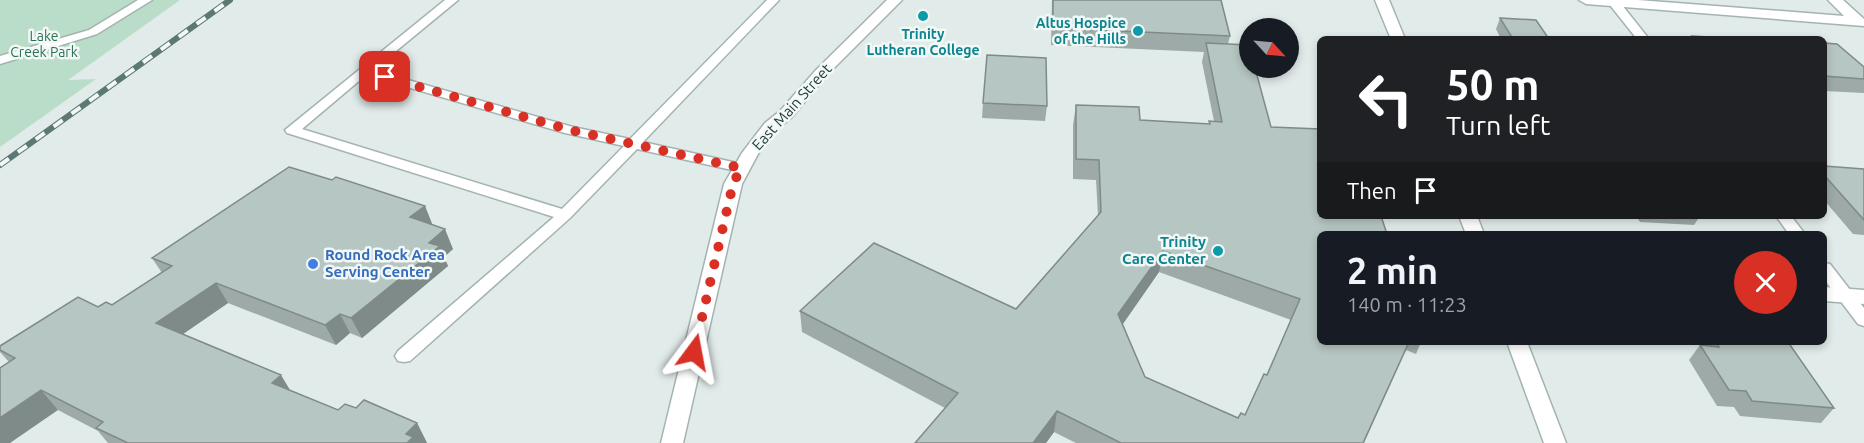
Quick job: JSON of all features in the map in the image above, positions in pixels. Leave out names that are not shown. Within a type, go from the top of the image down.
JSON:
[{"type":"street","name":"East Main Street","points":[[672,443],[733,184],[741,168],[771,126],[786,114],[821,74],[895,0]]},
{"type":"street","points":[[1382,0],[1397,36]]},
{"type":"street","points":[[1586,0],[1861,23]]},
{"type":"street","points":[[1834,0],[1861,23]]},
{"type":"street","points":[[1827,294],[1855,296]]},
{"type":"street","points":[[1518,345],[1555,443]]},
{"type":"lane","points":[[0,60],[93,32],[146,0]]},
{"type":"lane","points":[[452,0],[292,130],[565,215]]},
{"type":"lane","points":[[404,356],[565,215],[631,144],[773,0]]},
{"type":"lane","points":[[1612,1],[1641,36]]},
{"type":"lane","points":[[364,71],[570,130],[741,168]]},
{"type":"lane","points":[[1785,219],[1795,231]]},
{"type":"lane","points":[[1827,271],[1855,296],[1864,320]]},
{"type":"green space","name":"Lake Creek Park","points":[[0,0],[180,0],[68,80],[96,79],[0,147]]},
{"type":"building","name":"Altus Hospice of the Hills","points":[[1053,0],[1221,0],[1230,36],[1053,28]]},
{"type":"building","points":[[1500,18],[1536,20],[1547,36],[1511,36]]},
{"type":"building","name":"Trinity Care Center","points":[[1206,43],[1239,45],[1239,78],[1258,78],[1271,127],[1317,129],[1317,219],[1382,219],[1386,231],[1317,231],[1317,345],[1408,345],[1363,443],[1121,443],[1057,411],[1033,443],[915,443],[958,393],[800,311],[874,243],[1016,309],[1101,212],[1099,160],[1076,159],[1076,105],[1139,107],[1140,120],[1210,124],[1209,121],[1222,122]],"holes":[[[1163,251],[1300,299],[1267,375],[1264,374],[1245,415],[1241,413],[1238,418],[1145,377],[1118,314]]]},
{"type":"building","points":[[1827,43],[1837,44],[1864,67],[1864,79],[1827,76]]},
{"type":"building","points":[[987,55],[1046,58],[1047,106],[983,103]]},
{"type":"building","points":[[1827,166],[1864,169],[1864,220],[1827,178]]},
{"type":"building","points":[[289,167],[332,180],[336,177],[425,206],[410,217],[445,229],[429,243],[440,246],[351,318],[340,314],[325,325],[216,283],[156,323],[281,375],[272,383],[338,410],[345,404],[356,408],[364,400],[417,423],[406,434],[413,437],[407,443],[128,443],[96,428],[103,422],[41,390],[0,418],[0,368],[15,358],[0,350],[0,346],[78,297],[98,307],[106,302],[112,305],[172,266],[152,258]]},
{"type":"building","points":[[1700,345],[1719,347],[1718,345],[1790,345],[1834,408],[1752,401],[1746,391],[1729,390]]},
{"type":"railway","points":[[0,165],[230,0]]},
{"type":"place","name":"Trinity Lutheran College","points":[[923,16]]},
{"type":"place","name":"Altus Hospice of the Hills","points":[[1138,31]]},
{"type":"place","name":"Trinity Care Center","points":[[1218,251]]},
{"type":"place","name":"Round Rock Area Serving Center","points":[[313,264]]},
{"type":"route","points":[[385,77],[570,130],[741,168],[733,184],[694,352]]}]
